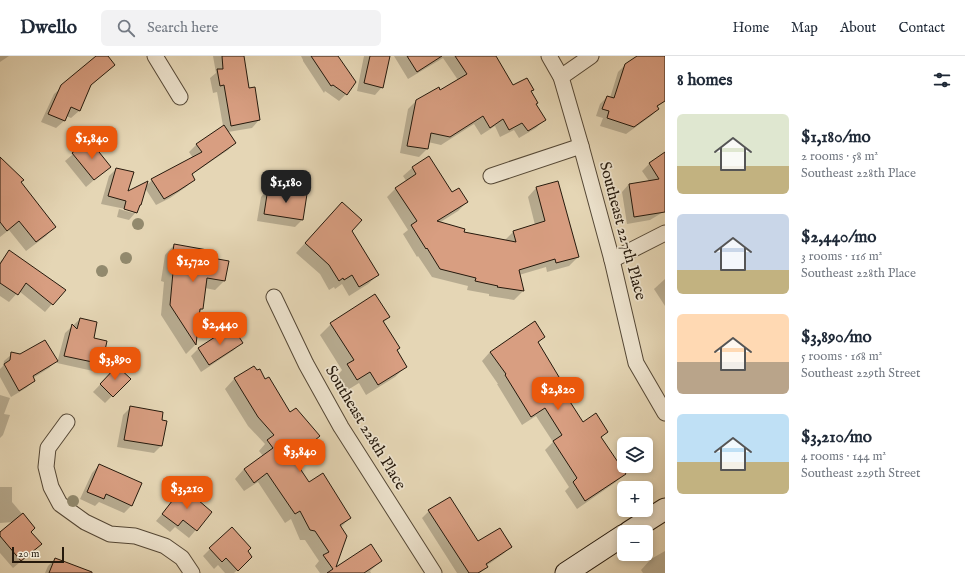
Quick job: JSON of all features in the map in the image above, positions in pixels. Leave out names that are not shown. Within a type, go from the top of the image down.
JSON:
[{"type":"main road","points":[[640,525],[665,509]]},
{"type":"main road","points":[[566,573],[617,540]]},
{"type":"street","points":[[155,56],[180,97]]},
{"type":"street","name":"Southeast 227th Place","points":[[549,56],[561,76],[581,146],[612,260],[636,363],[665,413]]},
{"type":"street","points":[[561,76],[591,56]]},
{"type":"street","points":[[491,176],[581,146]]},
{"type":"street","points":[[612,260],[665,233]]},
{"type":"street","name":"Southeast 228th Place","points":[[274,297],[306,364],[341,427],[434,573]]},
{"type":"street","points":[[67,422],[48,448],[46,467],[51,487],[60,504],[85,522],[110,534],[135,536],[165,546],[182,558],[192,573]]},
{"type":"building","points":[[96,56],[108,56],[115,65],[91,85],[80,111],[71,107],[65,121],[48,114],[61,85]]},
{"type":"building","points":[[222,56],[244,56],[249,88],[255,87],[260,120],[231,126],[224,85],[220,86],[217,69],[223,69]]},
{"type":"building","points":[[311,56],[338,56],[356,82],[347,95],[333,85],[331,86]]},
{"type":"building","points":[[370,56],[390,56],[383,88],[364,83]]},
{"type":"building","points":[[407,56],[442,56],[417,72]]},
{"type":"building","points":[[455,56],[496,56],[513,85],[527,78],[534,90],[531,91],[538,103],[536,104],[546,120],[528,131],[522,123],[509,130],[503,119],[490,128],[483,116],[450,137],[431,133],[428,149],[407,146],[416,100],[439,87],[440,90],[467,74]]},
{"type":"building","points":[[637,56],[665,56],[665,101],[657,106],[659,109],[634,127],[607,118],[609,111],[602,109],[607,96],[614,98],[625,64]]},
{"type":"building","points":[[224,125],[236,143],[192,174],[195,180],[164,199],[151,179],[202,152],[196,144]]},
{"type":"building","points":[[86,142],[91,142],[111,167],[94,180],[72,153]]},
{"type":"building","points":[[665,152],[665,212],[634,217],[629,184],[659,179],[649,163]]},
{"type":"building","points":[[429,156],[452,192],[459,188],[468,202],[437,221],[465,229],[464,232],[516,242],[513,231],[545,221],[536,187],[558,181],[579,257],[556,263],[555,259],[519,270],[524,291],[497,287],[498,286],[475,281],[476,278],[440,269],[411,225],[417,221],[395,188],[416,174],[412,167]]},
{"type":"building","points":[[0,157],[24,180],[21,182],[56,227],[36,242],[19,221],[7,231],[0,222]]},
{"type":"building","points":[[116,168],[134,172],[128,191],[148,181],[137,213],[124,209],[126,201],[108,196]]},
{"type":"building","points":[[268,188],[307,194],[303,220],[264,214]]},
{"type":"building","points":[[342,202],[362,220],[352,231],[379,275],[359,287],[352,275],[339,281],[329,265],[305,243]]},
{"type":"building","points":[[174,244],[213,251],[212,258],[229,261],[225,281],[207,278],[203,309],[200,309],[196,345],[170,305],[173,272],[170,272]]},
{"type":"building","points":[[9,250],[66,290],[53,305],[26,283],[18,295],[0,283],[0,264]]},
{"type":"building","points":[[375,294],[390,317],[383,321],[400,348],[397,350],[407,367],[378,385],[370,372],[357,380],[347,364],[354,360],[330,323]]},
{"type":"building","points":[[80,318],[97,322],[94,338],[107,341],[102,364],[64,356],[72,324],[77,329]]},
{"type":"building","points":[[535,321],[545,337],[538,342],[568,392],[565,394],[583,422],[596,413],[608,432],[601,437],[617,461],[617,473],[626,474],[585,501],[573,482],[577,478],[553,441],[562,435],[545,408],[531,417],[505,375],[506,374],[490,352]]},
{"type":"building","points":[[232,326],[243,343],[209,365],[198,348]]},
{"type":"building","points":[[45,340],[58,361],[33,376],[35,381],[19,391],[4,364],[10,360],[11,352],[20,354]]},
{"type":"building","points":[[117,366],[131,379],[113,397],[100,384]]},
{"type":"building","points":[[254,366],[257,370],[260,369],[265,379],[269,377],[290,412],[296,408],[320,436],[293,458],[309,482],[323,473],[351,518],[340,525],[347,536],[336,567],[371,544],[382,561],[364,573],[327,573],[333,569],[323,555],[329,552],[315,531],[310,530],[300,511],[295,514],[267,473],[254,483],[244,469],[273,448],[267,440],[274,435],[258,417],[234,378]]},
{"type":"building","points":[[130,406],[163,412],[162,420],[167,421],[162,446],[124,440]]},
{"type":"building","points":[[99,464],[142,483],[132,506],[106,494],[104,499],[87,492]]},
{"type":"building","points":[[183,487],[212,512],[197,531],[183,520],[178,526],[162,514]]},
{"type":"building","points":[[450,497],[478,541],[500,528],[512,547],[486,564],[488,567],[478,573],[469,573],[428,510]]},
{"type":"building","points":[[23,513],[35,528],[31,532],[42,544],[21,561],[0,536],[0,532]]},
{"type":"building","points":[[232,527],[251,548],[248,551],[252,557],[238,571],[226,558],[222,562],[209,548]]},
{"type":"building","points":[[55,558],[92,572],[92,573],[49,573]]}]
